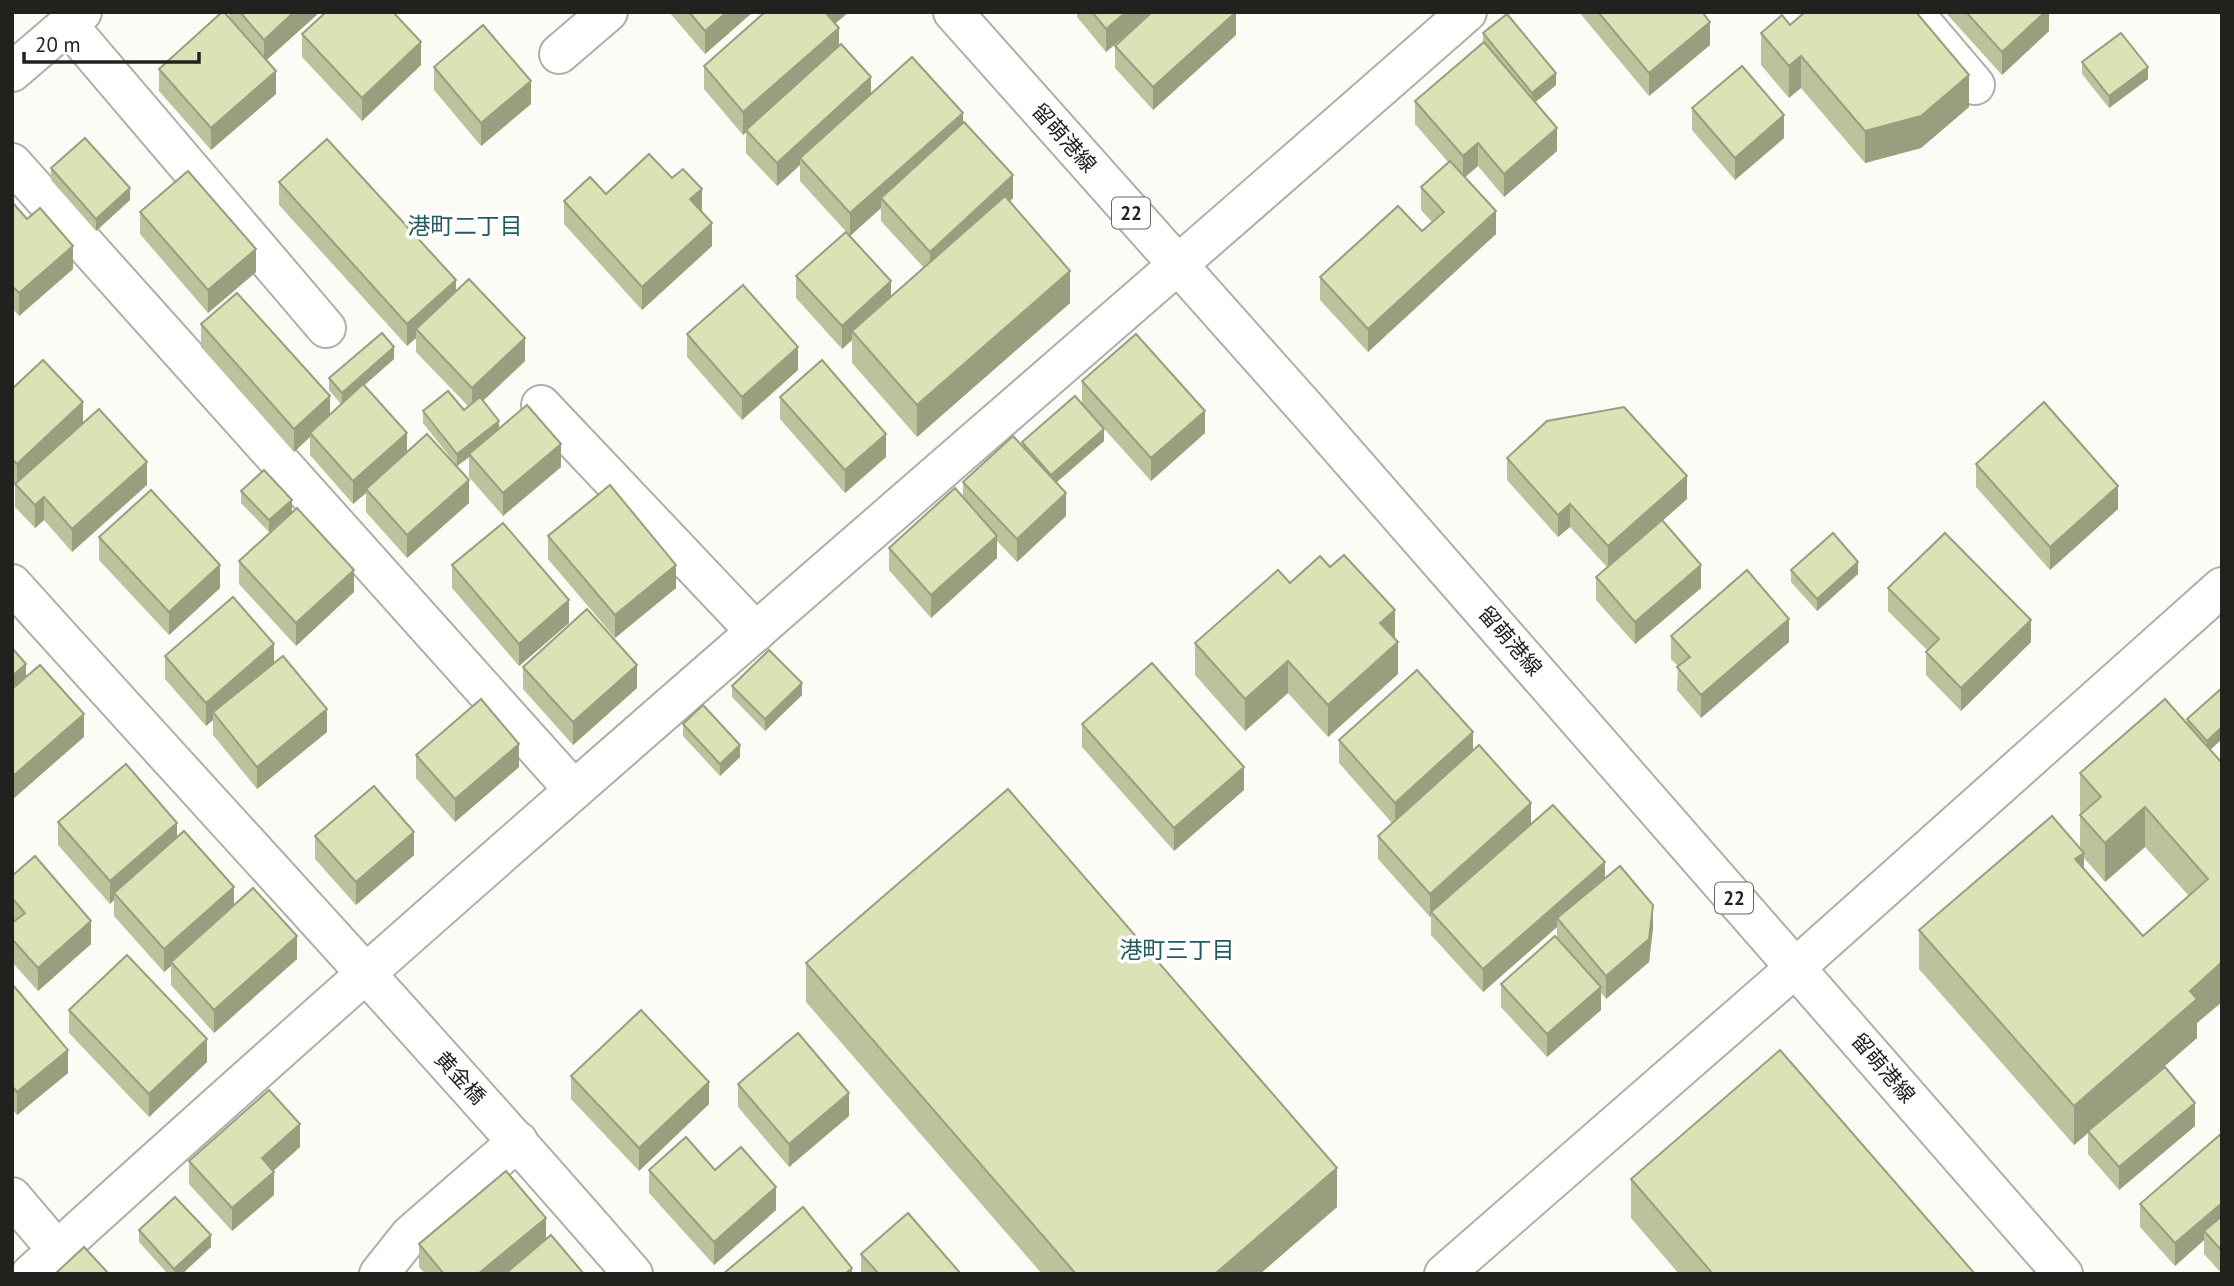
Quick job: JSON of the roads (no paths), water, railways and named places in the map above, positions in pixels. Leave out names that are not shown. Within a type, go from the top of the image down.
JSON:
[{"type":"street","points":[[559,54],[607,12]]},
{"type":"street","name":"留萌港線","points":[[953,12],[1310,413],[2063,1274]]},
{"type":"street","points":[[12,1197],[44,1262],[363,973],[1178,266],[1466,12]]},
{"type":"street","points":[[1913,12],[1975,85]]},
{"type":"street","points":[[12,72],[75,18],[326,328]]},
{"type":"street","points":[[12,163],[574,790]]},
{"type":"street","points":[[541,405],[756,632]]},
{"type":"street","name":"黄金橋","points":[[12,584],[508,1130],[633,1274]]},
{"type":"street","points":[[1444,1274],[1794,968],[2222,587]]},
{"type":"street","points":[[379,1274],[410,1235],[508,1130]]},
{"type":"district","name":"港町二丁目","points":[[465,226]]},
{"type":"district","name":"港町三丁目","points":[[1177,950]]}]
